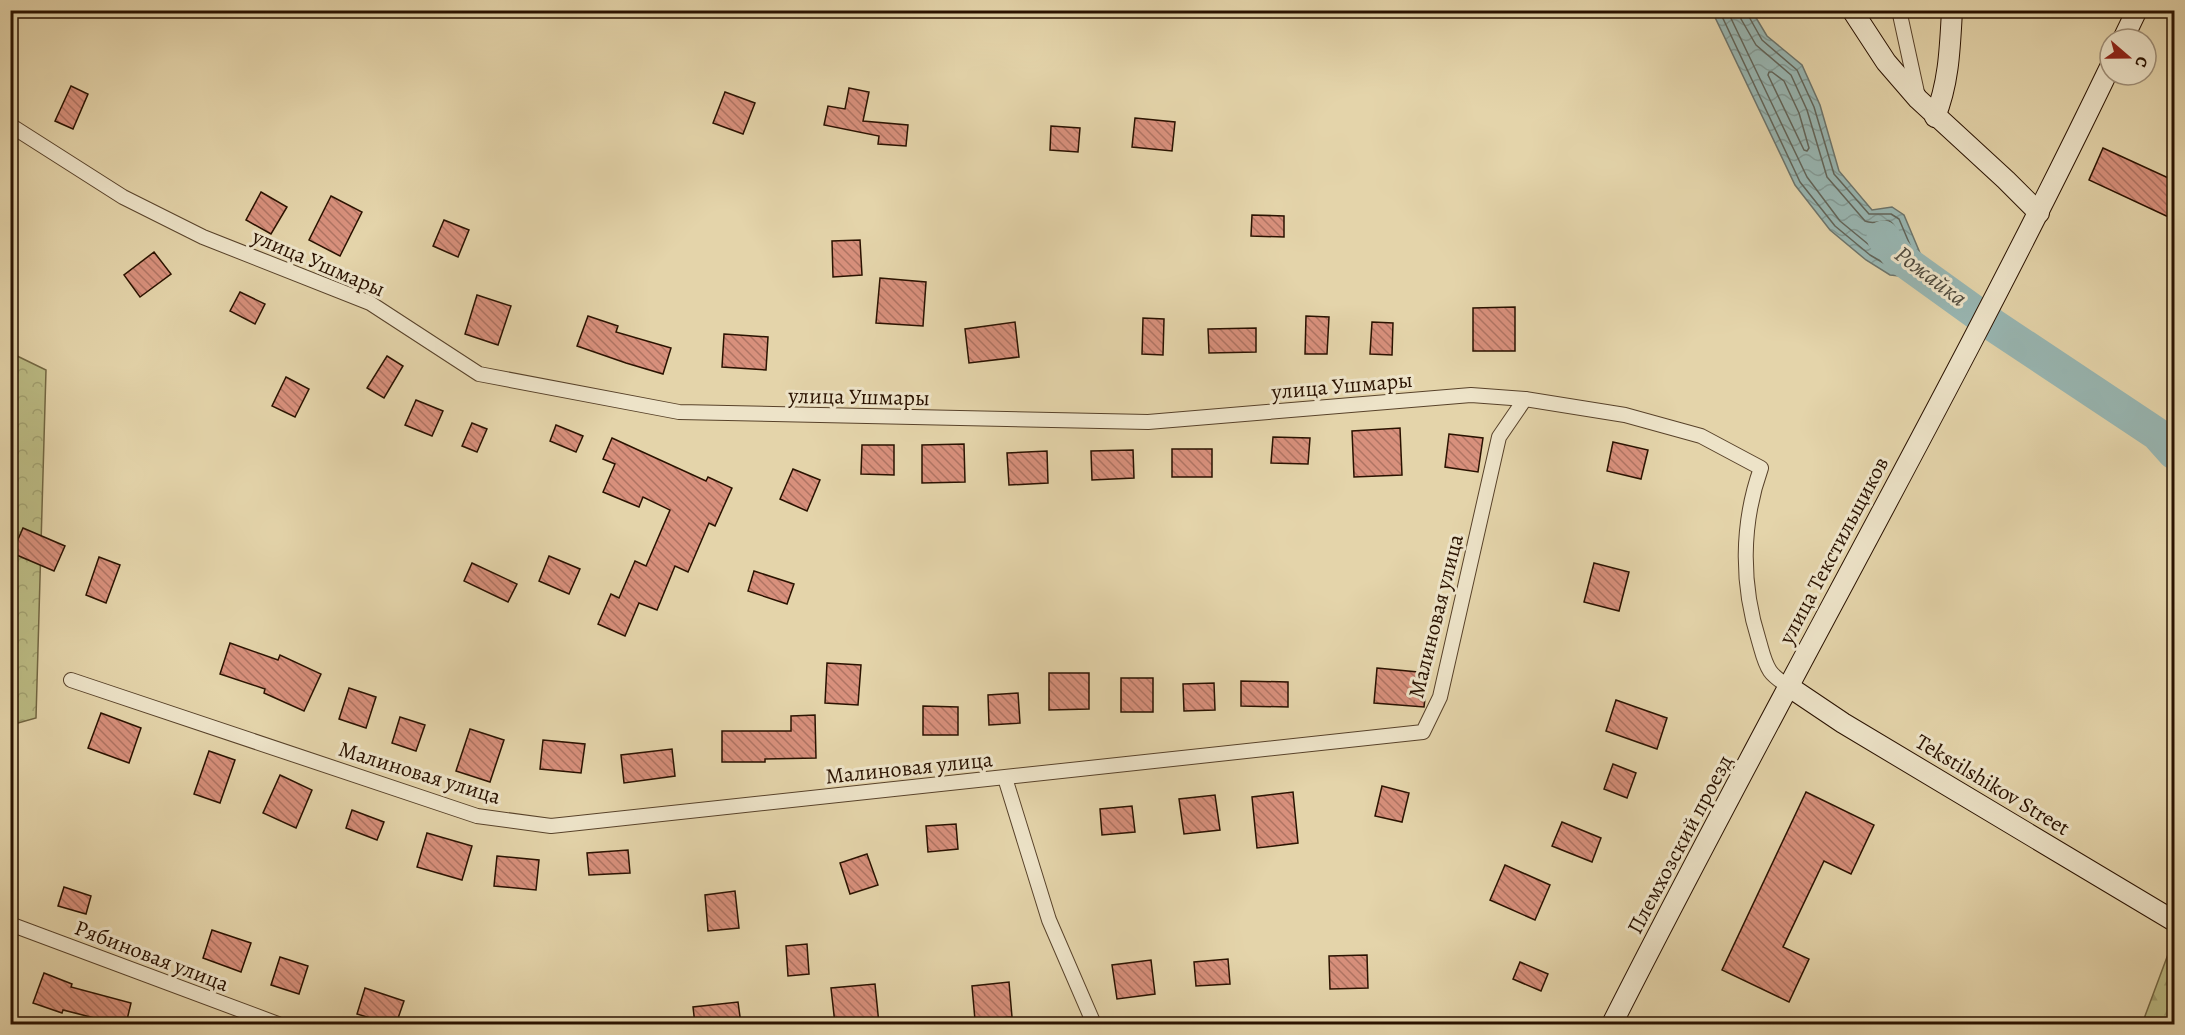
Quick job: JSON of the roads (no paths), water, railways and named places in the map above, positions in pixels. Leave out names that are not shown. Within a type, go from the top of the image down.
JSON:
[{"type":"main road","points":[[1852,10],[1886,62],[1918,99],[2039,213]]},
{"type":"main road","points":[[1935,117],[1946,79],[1953,10]]},
{"type":"main road","points":[[2129,27],[2137,10]]},
{"type":"main road","name":"улица Текстильщиков","points":[[1788,686],[2039,213],[2100,87]]},
{"type":"main road","name":"Tekstilshikov Street","points":[[1788,686],[1844,723],[2175,921]]},
{"type":"main road","name":"Племхозский проезд","points":[[1612,1024],[1788,686]]},
{"type":"street","points":[[1899,10],[1918,99]]},
{"type":"street","name":"улица Ушмары","points":[[10,125],[123,197],[203,237],[370,303],[479,374],[679,412],[1148,422],[1471,395],[1525,399],[1625,415],[1701,436],[1761,468],[1751,500],[1746,533],[1746,578],[1755,631],[1765,660],[1771,673],[1788,686]]},
{"type":"street","name":"Малиновая улица","points":[[71,680],[477,816],[551,826],[1423,732],[1440,697],[1499,437],[1525,399]]},
{"type":"street","points":[[1005,778],[1048,920],[1094,1024]]},
{"type":"street","name":"Рябиновая улица","points":[[10,924],[278,1024]]},
{"type":"water","points":[[1712,11],[1752,11],[1767,36],[1802,65],[1820,105],[1839,171],[1872,210],[1892,207],[1904,215],[1920,253],[1909,277],[1890,275],[1866,260],[1830,230],[1795,185]]},
{"type":"waterway","name":"Рожайка","points":[[1883,237],[1900,258],[1993,325],[2157,434],[2174,453]]}]
